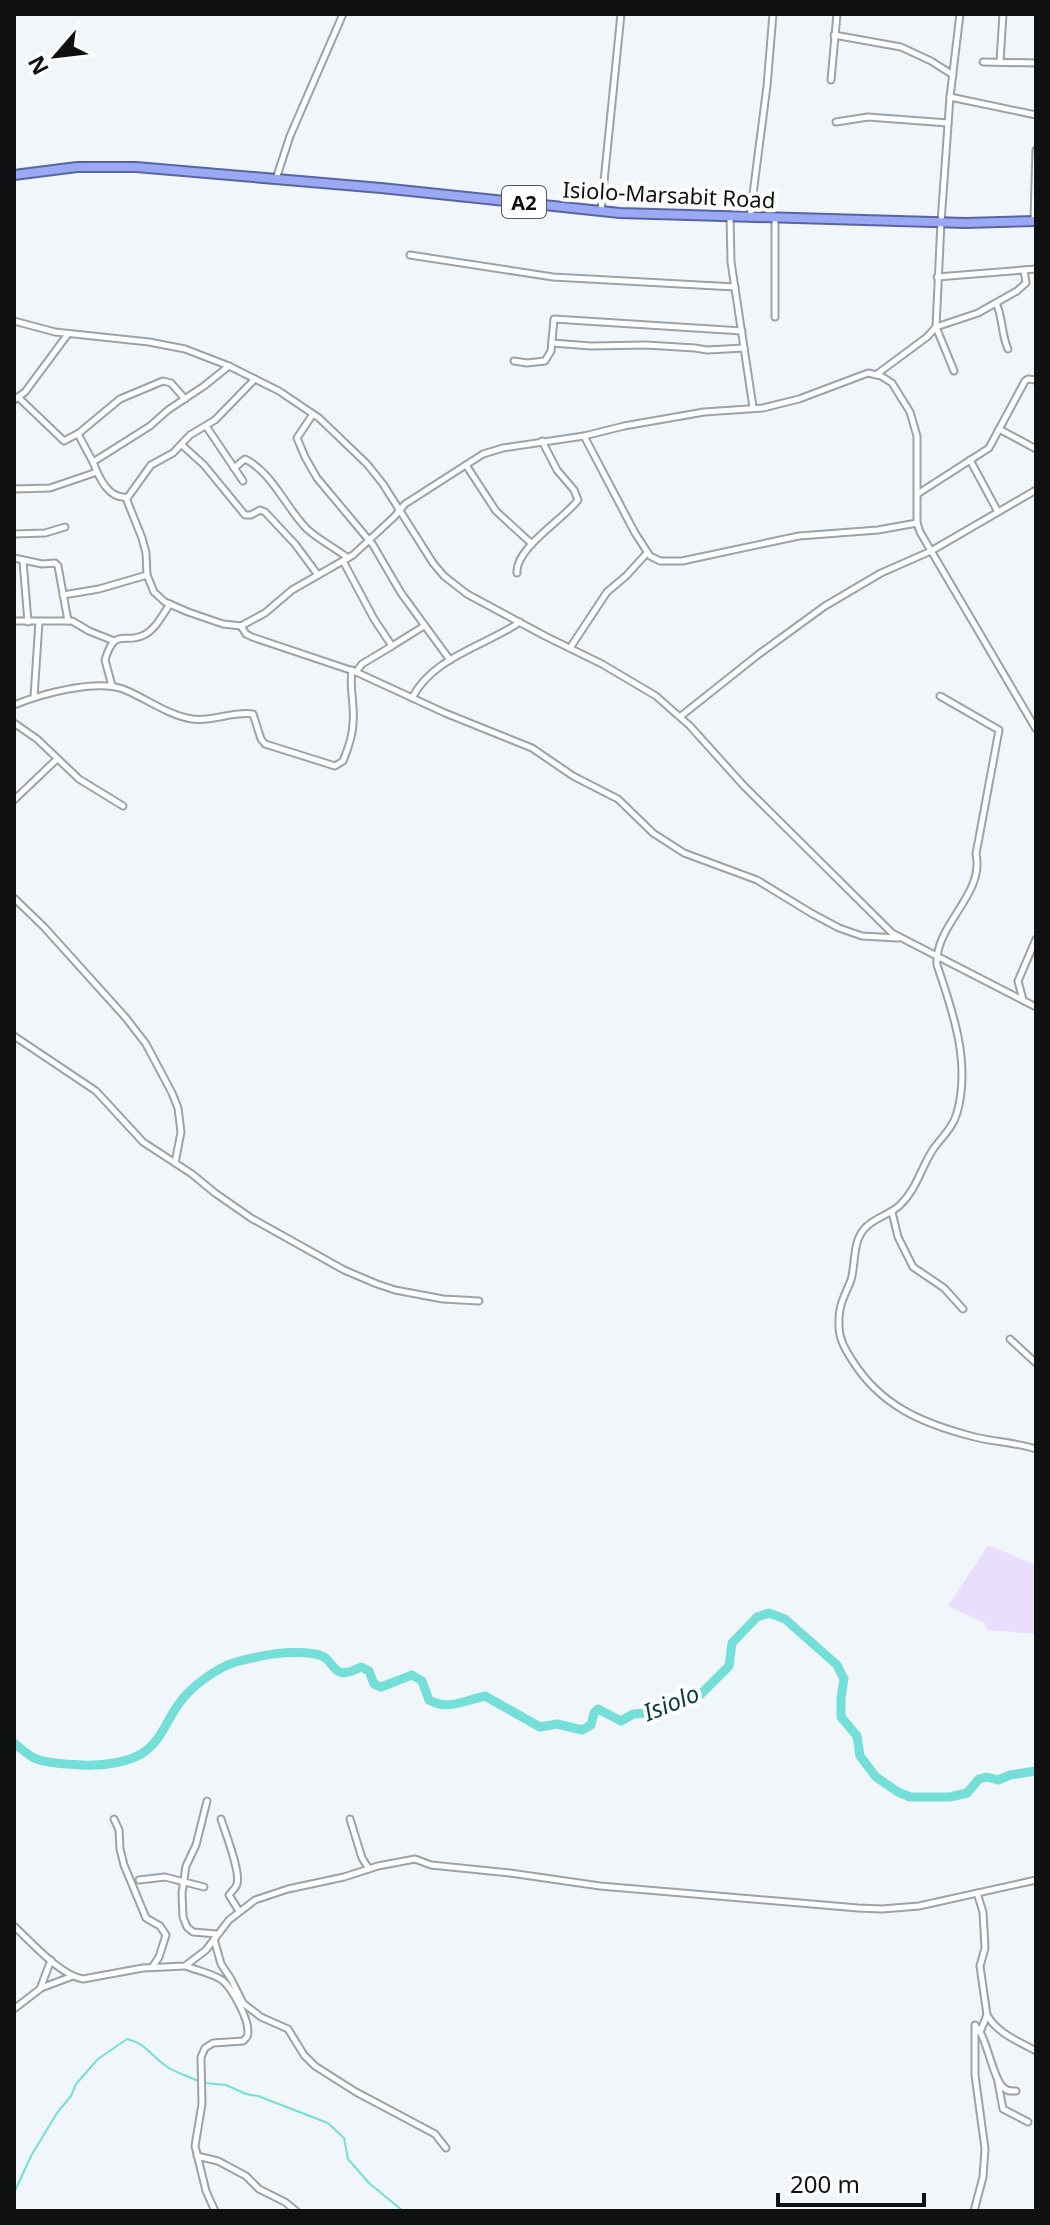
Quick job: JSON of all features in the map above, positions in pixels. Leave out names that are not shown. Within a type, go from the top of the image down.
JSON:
[{"type":"highway","name":"Isiolo-Marsabit Road","points":[[14,175],[61,168],[115,167],[276,179],[601,211],[750,218],[1035,221]]},
{"type":"street","points":[[276,179],[290,136],[343,14]]},
{"type":"street","points":[[601,211],[621,14]]},
{"type":"street","points":[[750,218],[773,14]]},
{"type":"street","points":[[831,80],[837,14]]},
{"type":"street","points":[[954,371],[936,327],[948,123],[960,14]]},
{"type":"street","points":[[1000,61],[1003,14]]},
{"type":"street","points":[[834,35],[901,47],[953,75]]},
{"type":"street","points":[[983,62],[1036,63]]},
{"type":"street","points":[[950,97],[1036,115]]},
{"type":"street","points":[[836,122],[868,117],[948,123]]},
{"type":"street","points":[[1035,221],[1036,150]]},
{"type":"street","points":[[730,217],[731,262],[753,407]]},
{"type":"street","points":[[775,217],[775,317]]},
{"type":"street","points":[[410,255],[553,277],[735,287]]},
{"type":"street","points":[[937,277],[1036,269]]},
{"type":"street","points":[[876,374],[936,327],[978,313],[1025,285],[1024,270]]},
{"type":"street","points":[[996,303],[1008,349]]},
{"type":"street","points":[[514,361],[543,362],[548,357],[554,319],[742,331]]},
{"type":"street","points":[[14,321],[68,334],[159,343],[185,349],[229,366],[279,391],[313,414],[367,464],[444,576],[467,594],[638,684],[681,716],[744,786],[881,924],[899,938],[1036,1007]]},
{"type":"street","points":[[68,334],[25,392],[16,399],[61,440],[78,434],[120,399],[163,381],[171,383],[185,399]]},
{"type":"street","points":[[552,343],[707,350],[744,348]]},
{"type":"street","points":[[93,462],[150,426],[229,366]]},
{"type":"street","points":[[126,498],[142,538],[152,590],[170,604],[223,624],[241,626],[261,616],[292,590],[345,560],[398,510],[478,456],[495,450],[704,412],[763,408],[789,402],[857,376],[876,374],[895,386],[910,412],[917,436],[917,523],[924,540],[1036,729]]},
{"type":"street","points":[[126,498],[147,469],[206,426],[255,379]]},
{"type":"street","points":[[918,493],[989,448],[1026,380],[1036,380]]},
{"type":"street","points":[[313,414],[297,435],[319,482],[369,540],[424,626],[450,660]]},
{"type":"street","points":[[206,426],[243,481]]},
{"type":"street","points":[[999,429],[1036,449]]},
{"type":"street","points":[[78,434],[97,472],[113,495],[126,498]]},
{"type":"street","points":[[584,436],[647,553],[660,561],[675,562],[799,536],[878,530],[917,523]]},
{"type":"street","points":[[517,573],[517,564],[532,544],[579,499],[557,470],[542,441]]},
{"type":"street","points":[[181,445],[204,465],[245,515],[260,510],[265,512],[318,575]]},
{"type":"street","points":[[234,468],[245,459],[251,462],[305,527],[345,560],[374,619],[392,646]]},
{"type":"street","points":[[970,460],[998,512]]},
{"type":"street","points":[[466,465],[496,511],[532,544]]},
{"type":"street","points":[[14,489],[50,488],[97,472]]},
{"type":"street","points":[[681,716],[825,606],[892,568],[931,551],[1036,490]]},
{"type":"street","points":[[14,534],[45,533],[65,527]]},
{"type":"street","points":[[570,648],[607,592],[647,553]]},
{"type":"street","points":[[14,558],[57,564],[68,621]]},
{"type":"street","points":[[23,561],[28,622]]},
{"type":"street","points":[[63,595],[99,589],[147,575]]},
{"type":"street","points":[[112,686],[105,660],[114,641],[147,633],[170,604]]},
{"type":"street","points":[[14,621],[68,621],[114,641]]},
{"type":"street","points":[[34,697],[39,622]]},
{"type":"street","points":[[412,698],[425,680],[450,660],[520,622]]},
{"type":"street","points":[[241,626],[252,637],[354,671],[445,713],[532,748],[573,776],[618,799],[653,833],[684,853],[757,880],[839,928],[862,936],[899,938]]},
{"type":"street","points":[[14,705],[61,690],[112,686],[194,719],[253,714],[265,744],[335,766],[343,761],[352,733],[351,681],[354,671],[424,626]]},
{"type":"street","points":[[940,696],[999,730],[976,854],[977,872],[937,956],[960,1049],[961,1095],[951,1127],[934,1149],[912,1191],[892,1212],[866,1227],[857,1243],[851,1280],[842,1297],[840,1336],[850,1357],[871,1385],[903,1412],[970,1436],[1036,1449]]},
{"type":"street","points":[[14,723],[37,739],[79,779],[123,806]]},
{"type":"street","points":[[14,800],[57,759]]},
{"type":"street","points":[[14,898],[44,927],[146,1044],[178,1108],[181,1132],[175,1163]]},
{"type":"street","points":[[1023,1001],[1018,981],[1036,939]]},
{"type":"street","points":[[14,1036],[96,1091],[143,1142],[233,1207],[344,1270],[395,1290],[443,1299],[479,1301]]},
{"type":"street","points":[[892,1212],[898,1237],[913,1267],[944,1288],[963,1309]]},
{"type":"street","points":[[1010,1339],[1035,1360]]},
{"type":"street","points":[[207,1801],[200,1835],[186,1866],[181,1907],[187,1927],[193,1932],[216,1937]]},
{"type":"street","points":[[114,1819],[119,1830],[124,1865],[146,1918],[160,1926],[166,1935],[153,1967]]},
{"type":"street","points":[[221,1819],[238,1881],[229,1895],[239,1911]]},
{"type":"street","points":[[350,1819],[362,1858],[369,1869]]},
{"type":"street","points":[[185,1966],[206,1950],[229,1920],[255,1900],[415,1859],[431,1865],[600,1886],[882,1909],[919,1906],[1036,1880]]},
{"type":"street","points":[[139,1880],[165,1877],[204,1887]]},
{"type":"street","points":[[977,1893],[983,1912],[985,1948],[980,1966],[987,2015],[1001,2031],[1036,2051]]},
{"type":"street","points":[[14,1926],[77,1979],[153,1967],[185,1966],[220,1979],[230,1988],[248,2026],[248,2035],[238,2043],[213,2043],[202,2052],[202,2104],[195,2146],[206,2191],[215,2211]]},
{"type":"street","points":[[216,1937],[221,1964],[242,2002]]},
{"type":"street","points":[[40,1989],[51,1960]]},
{"type":"street","points":[[14,2009],[40,1989],[73,1976]]},
{"type":"street","points":[[235,1997],[261,2017],[288,2029],[304,2055],[315,2066],[356,2092],[435,2134],[446,2148]]},
{"type":"street","points":[[980,2032],[987,2015]]},
{"type":"street","points":[[974,2211],[983,2177],[985,2149],[975,2075],[975,2025],[986,2042],[1003,2109],[1028,2122]]},
{"type":"street","points":[[998,2081],[1007,2090],[1016,2091]]},
{"type":"street","points":[[197,2156],[218,2161],[246,2176],[259,2189],[296,2211]]},
{"type":"shaded area","points":[[988,1545],[1036,1565],[1036,1634],[988,1630],[984,1623],[948,1606]]},
{"type":"waterway","name":"Isiolo","points":[[14,1743],[34,1758],[51,1763],[90,1765],[124,1761],[152,1745],[183,1698],[212,1673],[246,1659],[294,1653],[323,1656],[343,1673],[361,1667],[369,1671],[374,1684],[381,1687],[412,1675],[422,1681],[429,1700],[443,1705],[485,1696],[540,1727],[557,1724],[582,1730],[591,1725],[598,1709],[621,1721],[633,1714],[667,1708],[700,1695],[729,1666],[732,1643],[757,1617],[769,1613],[785,1619],[837,1665],[844,1679],[841,1717],[857,1736],[860,1756],[876,1777],[898,1792],[910,1797],[950,1797],[967,1793],[979,1779],[987,1777],[998,1780],[1036,1771]]},
{"type":"waterway","points":[[14,2193],[31,2156],[76,2084],[98,2059],[127,2039],[144,2047],[170,2068],[198,2081]]},
{"type":"waterway","points":[[204,2083],[226,2085],[328,2123],[344,2138],[348,2159],[369,2183],[403,2211]]}]
